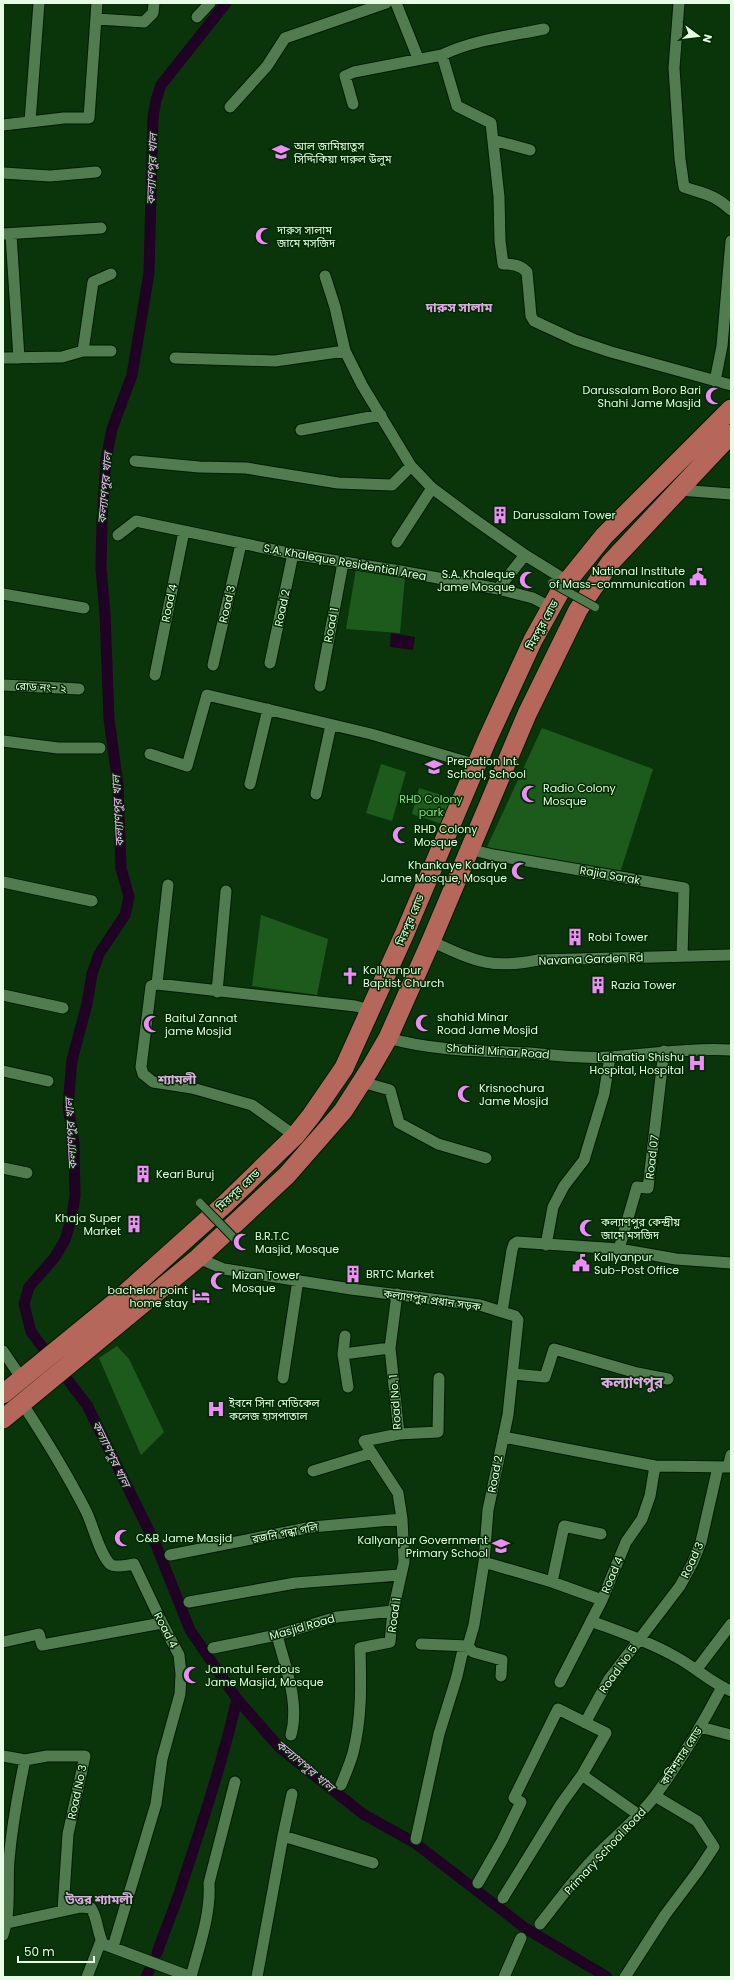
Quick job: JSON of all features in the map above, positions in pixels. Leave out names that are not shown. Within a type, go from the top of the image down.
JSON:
[{"type":"highway","name":"মিরপুর রোড","points":[[72,1349],[118,1300],[225,1204],[295,1136],[311,1116],[344,1068],[371,1010],[533,640],[552,608],[560,582],[731,409]]},
{"type":"highway","name":"মিরপুর রোড","points":[[3,1394],[31,1379],[198,1258],[287,1175],[343,1111],[388,1038],[431,941],[527,714],[572,621],[591,588],[610,563],[731,434]]},
{"type":"highway","points":[[552,608],[572,621]]},
{"type":"highway","name":"মিরপুর রোড","points":[[3,1419],[22,1403],[31,1379]]},
{"type":"street","points":[[30,121],[39,3]]},
{"type":"street","points":[[3,124],[89,118],[97,3]]},
{"type":"street","points":[[97,19],[144,22],[153,14],[154,3]]},
{"type":"street","points":[[197,16],[210,3]]},
{"type":"street","points":[[230,107],[267,66],[285,38],[386,3]]},
{"type":"street","points":[[396,3],[418,58]]},
{"type":"street","points":[[679,3],[674,68],[680,159],[684,187],[703,192],[719,199],[731,210]]},
{"type":"street","points":[[352,104],[345,76],[354,72],[418,58],[442,55],[455,49],[478,42],[544,29]]},
{"type":"street","points":[[442,55],[458,106],[491,123],[499,197],[500,241],[503,264],[515,264],[522,267],[527,272],[531,316],[534,321],[575,340],[611,352],[731,385]]},
{"type":"street","points":[[493,140],[530,150]]},
{"type":"street","points":[[3,173],[50,176],[96,172]]},
{"type":"street","points":[[19,358],[7,235],[101,228]]},
{"type":"street","points":[[715,381],[722,346],[731,241]]},
{"type":"street","points":[[83,351],[86,344],[93,282],[111,274]]},
{"type":"street","points":[[325,276],[335,307],[345,351],[362,385],[411,466],[432,488],[595,607]]},
{"type":"street","points":[[3,358],[62,356],[83,351],[111,351]]},
{"type":"street","points":[[175,358],[275,361],[345,351]]},
{"type":"street","points":[[301,430],[381,415]]},
{"type":"street","points":[[135,461],[199,467],[246,468],[338,483],[385,484],[392,484],[411,466]]},
{"type":"street","points":[[397,542],[432,488]]},
{"type":"street","points":[[679,490],[731,494]]},
{"type":"street","name":"S.A. Khaleque Residential Area","points":[[118,535],[136,521],[293,554],[400,571],[498,589],[533,598],[552,608]]},
{"type":"street","name":"Road 4","points":[[155,675],[184,531]]},
{"type":"street","name":"Road 3","points":[[213,665],[241,544]]},
{"type":"street","name":"Road 2","points":[[270,663],[293,554]]},
{"type":"street","points":[[498,589],[525,555]]},
{"type":"street","name":"Road 1","points":[[320,686],[343,563]]},
{"type":"street","points":[[3,594],[84,608]]},
{"type":"street","name":"রোড নং- ২","points":[[3,685],[79,689]]},
{"type":"street","points":[[150,754],[187,766],[207,695],[371,734],[477,765]]},
{"type":"street","points":[[250,784],[268,709]]},
{"type":"street","points":[[316,794],[332,725]]},
{"type":"street","points":[[3,741],[58,748],[100,748]]},
{"type":"street","name":"Rajia Sarak","points":[[470,849],[509,858],[684,888],[682,956]]},
{"type":"street","points":[[3,882],[92,901]]},
{"type":"street","points":[[157,984],[168,885]]},
{"type":"street","points":[[217,992],[226,890]]},
{"type":"street","name":"Navana Garden Rd","points":[[431,941],[478,961],[495,965],[510,965],[538,960],[731,955]]},
{"type":"street","points":[[295,1136],[252,1105],[192,1088],[153,1082],[147,1079],[143,1074],[141,1067],[152,985],[157,984],[217,992],[355,1006],[371,1010]]},
{"type":"street","points":[[3,995],[63,1008]]},
{"type":"street","name":"Shahid Minar Road","points":[[388,1038],[404,1042],[451,1048],[610,1057],[664,1051],[706,1049],[731,1050]]},
{"type":"street","name":"Road 07","points":[[619,1249],[637,1187],[648,1188],[664,1051]]},
{"type":"street","points":[[546,1245],[553,1207],[564,1186],[584,1160],[604,1094],[610,1057]]},
{"type":"street","points":[[3,1071],[48,1081]]},
{"type":"street","points":[[362,1082],[390,1090],[399,1123],[438,1144],[486,1158]]},
{"type":"street","points":[[3,1168],[27,1174]]},
{"type":"street","points":[[200,1203],[235,1239]]},
{"type":"street","points":[[502,1312],[514,1244],[517,1242],[619,1249],[676,1259],[731,1263]]},
{"type":"street","name":"কল্যাণপুর প্রধান সড়ক","points":[[198,1258],[224,1269],[350,1289],[480,1305],[502,1312]]},
{"type":"street","points":[[282,1378],[298,1280]]},
{"type":"street","name":"Road No. 1","points":[[371,1452],[364,1441],[398,1434],[390,1348],[397,1294]]},
{"type":"street","name":"Road 2","points":[[416,1839],[439,1734],[457,1676],[462,1654],[468,1646],[474,1625],[484,1562],[488,1510],[508,1415],[518,1320],[515,1316],[502,1312]]},
{"type":"street","points":[[345,1336],[343,1354],[348,1387]]},
{"type":"street","points":[[343,1354],[390,1348]]},
{"type":"street","points":[[513,1374],[545,1376],[554,1349],[637,1373],[668,1380]]},
{"type":"street","points":[[3,1351],[31,1379]]},
{"type":"street","points":[[398,1434],[438,1432],[439,1378]]},
{"type":"street","name":"Road 4","points":[[22,1403],[63,1467],[87,1512],[104,1555],[110,1564],[114,1566],[134,1564],[179,1655],[182,1674],[180,1694],[162,1759],[156,1804],[112,1947]]},
{"type":"street","points":[[503,1438],[655,1466],[726,1467]]},
{"type":"street","points":[[313,1471],[371,1452]]},
{"type":"street","name":"Road 1","points":[[341,1785],[353,1754],[359,1726],[362,1679],[360,1648],[390,1642],[393,1610],[400,1574],[404,1562],[402,1519],[398,1493],[371,1452]]},
{"type":"street","name":"Road 3","points":[[639,1640],[680,1586],[693,1562],[731,1455]]},
{"type":"street","name":"Road 4","points":[[560,1682],[602,1600],[626,1542],[642,1519],[650,1496],[655,1466]]},
{"type":"street","name":"রজনি গন্ধা গলি","points":[[170,1555],[312,1527],[402,1519]]},
{"type":"street","points":[[552,1582],[564,1526],[601,1534]]},
{"type":"street","points":[[484,1562],[552,1582],[602,1600]]},
{"type":"street","points":[[189,1602],[295,1583],[400,1574]]},
{"type":"street","name":"Masjid Road","points":[[213,1648],[277,1635],[337,1617],[393,1610]]},
{"type":"street","name":"Road No 5","points":[[585,1723],[609,1679],[639,1640],[591,1621]]},
{"type":"street","points":[[3,1642],[40,1634],[42,1644],[162,1623]]},
{"type":"street","points":[[697,1669],[731,1624]]},
{"type":"street","points":[[277,1635],[293,1701],[294,1714],[291,1735]]},
{"type":"street","points":[[639,1640],[674,1656],[697,1669],[726,1689]]},
{"type":"street","points":[[421,1644],[468,1646],[473,1652],[502,1660],[501,1676]]},
{"type":"street","name":"কমিশনার রোড","points":[[625,1977],[665,1915],[698,1871],[714,1846],[697,1821],[655,1796],[726,1689]]},
{"type":"street","points":[[478,1883],[502,1841],[521,1802],[514,1798],[558,1710],[606,1733],[582,1775],[561,1804],[503,1898]]},
{"type":"street","points":[[700,1727],[731,1735]]},
{"type":"street","name":"Road No 3","points":[[3,1756],[25,1760],[48,1756],[85,1756],[68,1834],[63,1910]]},
{"type":"street","points":[[3,1935],[9,1860],[17,1795],[25,1760]]},
{"type":"street","points":[[582,1775],[639,1815]]},
{"type":"street","points":[[5,1924],[63,1910],[81,1907],[91,1908],[95,1915],[99,1936],[103,1944],[191,1977],[207,1919],[210,1898],[209,1883],[235,1782]]},
{"type":"street","points":[[257,1977],[292,1794]]},
{"type":"street","name":"Primary School Road","points":[[540,1924],[568,1888],[602,1850],[639,1815],[655,1796]]},
{"type":"street","points":[[284,1836],[373,1863]]},
{"type":"street","points":[[504,1977],[521,1938]]},
{"type":"street","points":[[87,1977],[102,1940]]},
{"type":"green space","points":[[356,569],[405,577],[400,633],[346,629]]},
{"type":"green space","points":[[542,728],[653,769],[620,873],[486,849]]},
{"type":"green space","points":[[381,764],[406,772],[392,821],[366,813]]},
{"type":"green space","name":"RHD Colony park","points":[[419,788],[451,798],[442,824],[412,814]]},
{"type":"green space","points":[[261,915],[328,939],[317,995],[252,986]]},
{"type":"green space","points":[[117,1346],[129,1359],[164,1432],[141,1455],[99,1358]]},
{"type":"shaded area","points":[[391,633],[415,637],[413,650],[390,647]]},
{"type":"waterway","name":"কল্যাণপুর খাল","points":[[226,3],[161,85],[156,100],[153,117],[149,273],[132,375],[112,429],[106,459],[102,521],[101,568],[105,614],[109,719],[118,785],[121,868],[129,897],[125,915],[99,954],[92,974],[87,1004],[72,1060],[68,1106],[74,1144],[75,1196],[72,1216],[65,1240],[55,1257],[29,1287],[24,1304],[31,1332],[87,1405],[156,1545],[190,1630],[237,1699],[280,1748],[363,1814],[415,1843],[525,1928],[607,1977]]},
{"type":"waterway","points":[[157,1953],[177,1899],[205,1813],[219,1768],[237,1699]]},
{"type":"waterway","name":"কল্যাণপুর খাল","points":[[146,1977],[149,1971]]},
{"type":"place","name":"আল জামিয়াতুস সিদ্দিকিয়া দারুল উলুম","points":[[281,152]]},
{"type":"place","name":"দারুস সালাম জামে মসজিদ","points":[[264,236]]},
{"type":"place","name":"Darussalam Boro Bari Shahi Jame Masjid","points":[[714,396]]},
{"type":"place","name":"Darussalam Tower","points":[[500,515]]},
{"type":"place","name":"National Institute of Mass-communication","points":[[698,577]]},
{"type":"place","name":"S.A. Khaleque Jame Mosque","points":[[528,580]]},
{"type":"place","name":"Prepation Int. School, School","points":[[434,767]]},
{"type":"place","name":"Radio Colony Mosque","points":[[530,794]]},
{"type":"place","name":"RHD Colony Mosque","points":[[401,835]]},
{"type":"place","name":"Khankaye Kadriya Jame Mosque, Mosque","points":[[520,871]]},
{"type":"place","name":"Robi Tower","points":[[575,937]]},
{"type":"place","name":"Kollyanpur Baptist Church","points":[[350,976]]},
{"type":"place","name":"Razia Tower","points":[[598,985]]},
{"type":"place","name":"shahid Minar Road Jame Mosjid","points":[[424,1023]]},
{"type":"place","name":"Baitul Zannat jame Mosjid","points":[[152,1024]]},
{"type":"place","name":"Lalmatia Shishu Hospital, Hospital","points":[[697,1063]]},
{"type":"place","name":"Krisnochura Jame Mosjid","points":[[466,1094]]},
{"type":"place","name":"Keari Buruj","points":[[143,1174]]},
{"type":"place","name":"Khaja Super Market","points":[[134,1224]]},
{"type":"place","name":"কল্যাণপুর কেন্দ্রীয় জামে মসজিদ","points":[[588,1228]]},
{"type":"place","name":"B.R.T.C Masjid, Mosque","points":[[242,1242]]},
{"type":"place","name":"Kallyanpur Sub-Post Office","points":[[581,1263]]},
{"type":"place","name":"BRTC Market","points":[[353,1274]]},
{"type":"place","name":"Mizan Tower Mosque","points":[[219,1281]]},
{"type":"place","name":"bachelor point home stay","points":[[201,1296]]},
{"type":"place","name":"ইবনে সিনা মেডিকেল কলেজ হাসপাতাল","points":[[216,1409]]},
{"type":"place","name":"C&B Jame Masjid","points":[[123,1538]]},
{"type":"place","name":"Kallyanpur Government Primary School","points":[[501,1546]]},
{"type":"place","name":"Jannatul Ferdous Jame Masjid, Mosque","points":[[192,1675]]},
{"type":"district","name":"দারুস সালাম","points":[[459,307]]},
{"type":"district","name":"শ্যামলী","points":[[177,1079]]},
{"type":"district","name":"কল্যাণপুর","points":[[632,1383]]},
{"type":"district","name":"উত্তর শ্যামলী","points":[[99,1899]]}]
